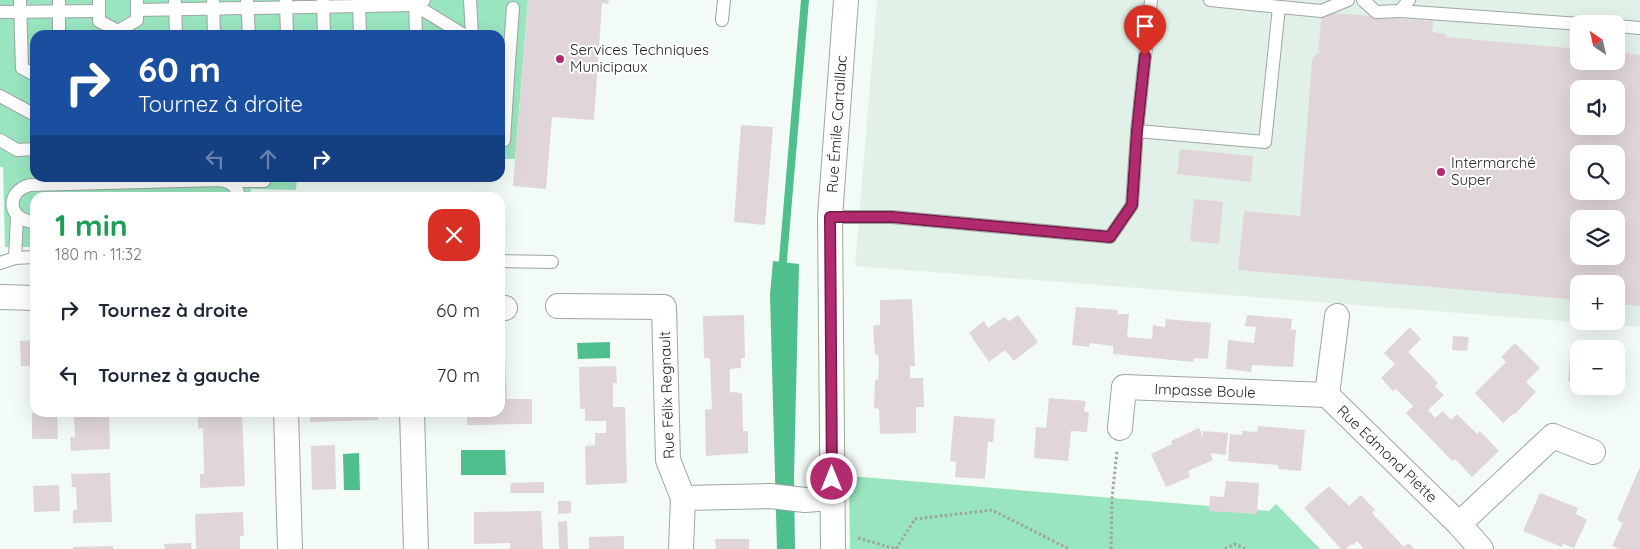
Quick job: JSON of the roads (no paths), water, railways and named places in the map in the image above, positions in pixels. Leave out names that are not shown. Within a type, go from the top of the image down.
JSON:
[{"type":"street","name":"Rue Émile Cartaillac","points":[[833,544],[830,217],[846,0]]},
{"type":"street","points":[[0,297],[30,298]]},
{"type":"street","name":"Rue Félix Regnault","points":[[558,306],[664,307],[668,460],[683,498]]},
{"type":"street","name":"Rue Edmond Piette","points":[[1337,316],[1327,395],[1459,524],[1481,549]]},
{"type":"street","name":"Impasse Boule","points":[[1120,428],[1124,388],[1327,395]]},
{"type":"street","points":[[286,417],[290,549]]},
{"type":"street","points":[[412,417],[416,549]]},
{"type":"street","points":[[1459,524],[1553,436],[1593,452]]},
{"type":"street","points":[[681,549],[683,498],[770,496],[805,500],[832,498]]},
{"type":"lane","points":[[470,0],[472,30]]},
{"type":"lane","points":[[722,20],[724,0]]},
{"type":"lane","points":[[830,217],[892,217],[1110,237],[1132,205],[1137,131],[1151,0]]},
{"type":"lane","points":[[1210,0],[1321,11],[1348,0]]},
{"type":"lane","points":[[1363,0],[1376,12],[1400,11],[1570,23]]},
{"type":"lane","points":[[1400,11],[1409,0]]},
{"type":"lane","points":[[416,30],[418,2]]},
{"type":"lane","points":[[122,30],[137,20],[137,5],[418,2],[457,30]]},
{"type":"lane","points":[[323,3],[324,30]]},
{"type":"lane","points":[[359,3],[360,30]]},
{"type":"lane","points":[[214,4],[214,30]]},
{"type":"lane","points":[[248,4],[249,30]]},
{"type":"lane","points":[[286,4],[287,30]]},
{"type":"lane","points":[[0,12],[20,6],[99,5],[99,21],[113,30]]},
{"type":"lane","points":[[175,5],[176,30]]},
{"type":"lane","points":[[20,6],[22,68],[30,72]]},
{"type":"lane","points":[[59,6],[59,30]]},
{"type":"lane","points":[[1137,131],[1265,142],[1279,7]]},
{"type":"lane","points":[[505,50],[513,8]]},
{"type":"lane","points":[[1625,27],[1640,28]]},
{"type":"lane","points":[[0,96],[30,112]]},
{"type":"lane","points":[[0,140],[17,150],[30,149]]},
{"type":"lane","points":[[30,222],[24,221],[17,216],[13,209],[13,200],[16,193],[22,187],[30,185],[144,182]]},
{"type":"lane","points":[[229,182],[235,186],[237,192]]},
{"type":"lane","points":[[15,258],[17,216]]},
{"type":"lane","points":[[0,263],[15,258],[30,257]]},
{"type":"lane","points":[[505,261],[552,262]]},
{"type":"waterway","points":[[782,272],[805,0]]},
{"type":"place","name":"Services Techniques Municipaux","points":[[560,59]]},
{"type":"place","name":"Intermarché Super","points":[[1441,172]]}]
